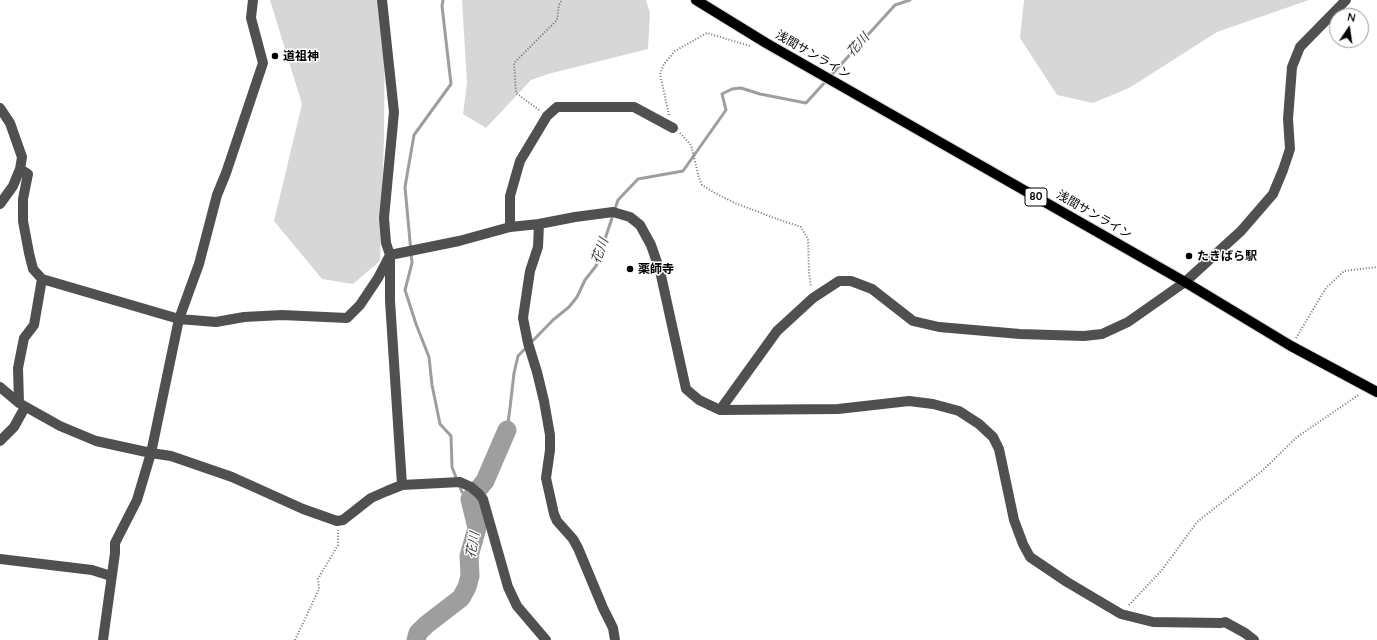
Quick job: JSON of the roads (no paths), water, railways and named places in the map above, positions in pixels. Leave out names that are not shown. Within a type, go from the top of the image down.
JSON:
[{"type":"main road","name":"浅間サンライン","points":[[696,0],[766,43],[1185,282],[1291,346],[1373,390]]},
{"type":"street","points":[[103,640],[115,553],[115,543],[137,500],[151,453],[178,319],[199,264],[216,195],[226,173],[263,62],[251,18],[253,0]]},
{"type":"street","points":[[382,0],[394,112],[384,218],[386,243],[390,255],[390,301],[402,485]]},
{"type":"street","points":[[720,410],[777,330],[813,298],[839,281],[851,281],[872,289],[913,321],[939,327],[1020,334],[1084,336],[1102,334],[1128,322],[1185,282],[1241,231],[1273,194],[1290,149],[1288,119],[1292,67],[1300,47],[1346,0]]},
{"type":"street","points":[[510,227],[510,196],[520,161],[547,116],[557,107],[634,107],[673,128]]},
{"type":"street","points":[[0,108],[10,123],[22,157],[20,169],[13,186],[0,204]]},
{"type":"street","points":[[20,169],[28,174],[23,199],[24,221],[29,253],[33,269],[42,279],[178,319],[216,322],[244,317],[282,315],[347,318],[364,300],[390,255]]},
{"type":"street","points":[[390,255],[459,241],[510,227],[539,224],[613,212],[630,218],[640,225],[651,245],[660,271],[686,389],[699,400],[720,410],[838,409],[909,401],[933,404],[959,411],[980,424],[993,437],[999,449],[1014,520],[1023,544],[1030,556],[1067,582],[1121,614],[1153,622],[1225,622],[1245,633],[1254,640]]},
{"type":"street","points":[[539,224],[538,247],[530,271],[523,318],[528,343],[544,401],[550,435],[550,450],[546,478],[554,514],[578,548],[613,628],[615,640]]},
{"type":"street","points":[[0,441],[14,427],[22,405],[18,368],[24,338],[34,325],[42,279]]},
{"type":"street","points":[[0,387],[22,405],[60,426],[96,441],[171,456],[232,477],[303,509],[338,521],[343,520],[371,498],[402,485],[460,482],[471,487],[479,494],[486,506],[508,587],[518,606],[546,640]]},
{"type":"street","points":[[0,559],[92,570],[111,576]]},
{"type":"waterway","points":[[443,0],[442,6],[451,84],[414,135],[405,187],[412,263],[405,290],[429,357],[432,385],[440,424],[451,436],[452,467],[457,480]]},
{"type":"waterway","name":"花川","points":[[507,430],[514,373],[518,356],[553,320],[569,307],[577,297],[585,280],[596,266],[618,200],[638,179],[683,171],[726,110],[722,94],[732,89],[741,88],[760,94],[806,103],[895,5],[910,0]]},
{"type":"waterway","name":"花川","points":[[416,640],[418,633],[461,598],[467,587],[470,576],[469,556],[477,528],[470,499],[485,481],[507,430]]},
{"type":"waterway","points":[[459,485],[462,492],[470,499]]},
{"type":"place","name":"道祖神","points":[[275,56]]},
{"type":"place","name":"たきばら駅","points":[[1189,256]]},
{"type":"place","name":"薬師寺","points":[[630,269]]}]
